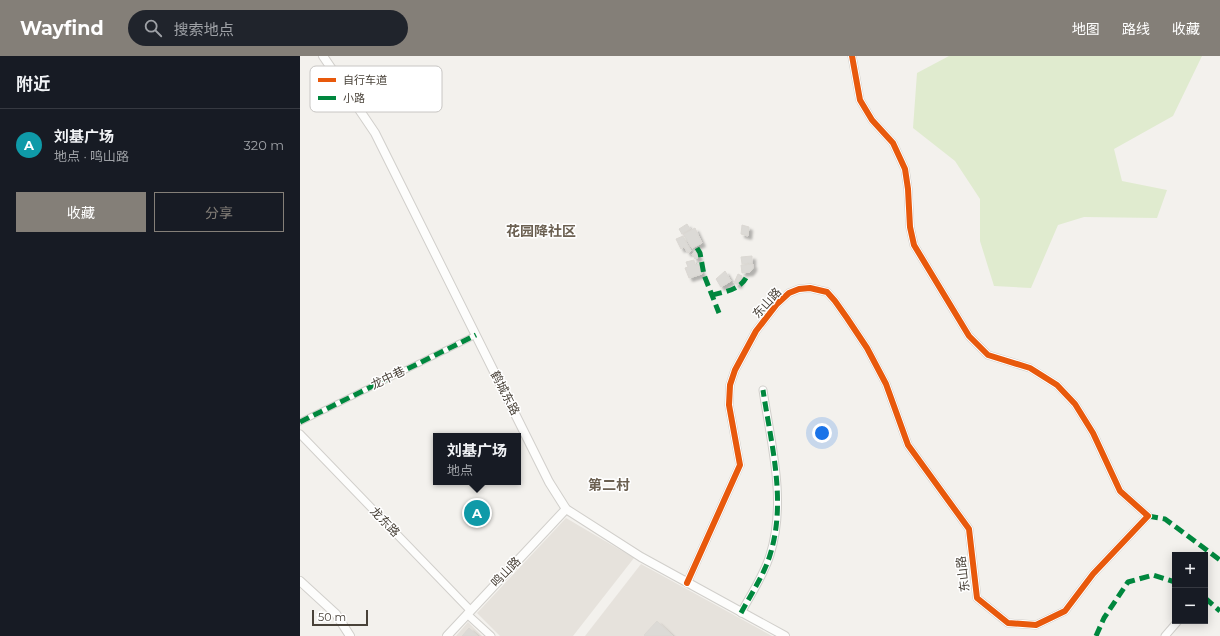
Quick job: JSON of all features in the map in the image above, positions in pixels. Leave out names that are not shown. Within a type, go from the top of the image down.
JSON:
[{"type":"street","name":"鹤城东路","points":[[323,56],[330,66]]},
{"type":"street","name":"东山路","points":[[687,583],[740,465],[729,405],[730,385],[735,370],[756,331],[777,304],[789,293],[799,289],[810,288],[827,292],[835,301],[866,348],[886,384],[908,445],[969,529],[977,598],[1008,623],[1036,625],[1065,611],[1093,574],[1148,516],[1120,491],[1092,433],[1074,404],[1057,385],[1030,368],[988,355],[969,336],[914,245],[910,227],[908,189],[905,169],[893,143],[872,120],[860,100],[852,56]]},
{"type":"street","name":"鹤城东路","points":[[361,112],[375,133],[549,482],[566,510],[687,583],[784,636]]},
{"type":"street","name":"龙中巷","points":[[300,422],[476,335]]},
{"type":"street","points":[[741,612],[770,556],[777,524],[778,492],[762,390]]},
{"type":"street","name":"龙东路","points":[[300,434],[491,636]]},
{"type":"street","name":"鸣山路","points":[[447,636],[566,510]]},
{"type":"street","points":[[300,581],[336,614],[350,636]]},
{"type":"street","points":[[1164,636],[1175,624]]},
{"type":"shaded area","points":[[566,518],[634,558],[573,636],[500,636],[477,613]]},
{"type":"shaded area","points":[[641,564],[772,636],[585,636]]},
{"type":"shaded area","points":[[468,622],[482,636],[456,636]]},
{"type":"green space","points":[[949,56],[1202,56],[1173,116],[1114,149],[1122,181],[1167,190],[1157,218],[1084,217],[1058,225],[1031,288],[994,286],[980,241],[980,199],[955,161],[913,128],[917,73]]},
{"type":"building","points":[[687,224],[690,229],[682,234],[679,229]]},
{"type":"building","points":[[742,225],[749,227],[748,236],[741,234]]},
{"type":"building","points":[[695,228],[702,243],[692,248],[683,234]]},
{"type":"building","points":[[683,236],[691,251],[688,253],[684,247],[681,249],[676,239]]},
{"type":"building","points":[[696,251],[699,257],[695,259],[692,254]]},
{"type":"building","points":[[752,256],[752,263],[742,264],[741,257]]},
{"type":"building","points":[[694,260],[695,265],[699,264],[702,274],[689,278],[685,268],[688,267],[686,262]]},
{"type":"building","points":[[753,264],[753,268],[750,272],[742,273],[741,265]]},
{"type":"building","points":[[725,271],[731,281],[721,287],[716,279]]},
{"type":"building","points":[[738,274],[742,276],[738,285],[734,283]]},
{"type":"building","points":[[657,621],[673,636],[645,636],[644,635]]},
{"type":"building","points":[[469,628],[478,636],[462,636]]},
{"type":"marked path","points":[[697,248],[700,253],[704,275],[719,313]]},
{"type":"marked path","points":[[712,295],[735,288],[746,278]]},
{"type":"marked path","points":[[300,422],[476,335]]},
{"type":"marked path","points":[[741,613],[761,577],[770,555],[775,535],[777,514],[776,472],[763,390]]},
{"type":"marked path","points":[[1148,516],[1165,519],[1220,560]]},
{"type":"marked path","points":[[1096,636],[1104,618],[1128,582],[1153,575],[1172,581]]},
{"type":"marked path","points":[[1208,601],[1220,611]]},
{"type":"cycle path","points":[[687,583],[740,465],[729,405],[730,385],[735,370],[756,331],[777,304],[789,293],[799,289],[810,288],[827,292],[835,301],[867,348],[886,384],[908,445],[969,529],[977,598],[1008,623],[1036,625],[1065,611],[1093,574],[1148,516],[1120,491],[1093,433],[1075,404],[1057,385],[1030,368],[988,355],[969,336],[914,245],[910,227],[908,189],[905,169],[893,143],[872,120],[860,100],[852,56]]},
{"type":"place","name":"刘基广场","points":[[477,513]]},
{"type":"district","name":"花园降社区","points":[[541,231]]},
{"type":"district","name":"第二村","points":[[609,485]]}]
